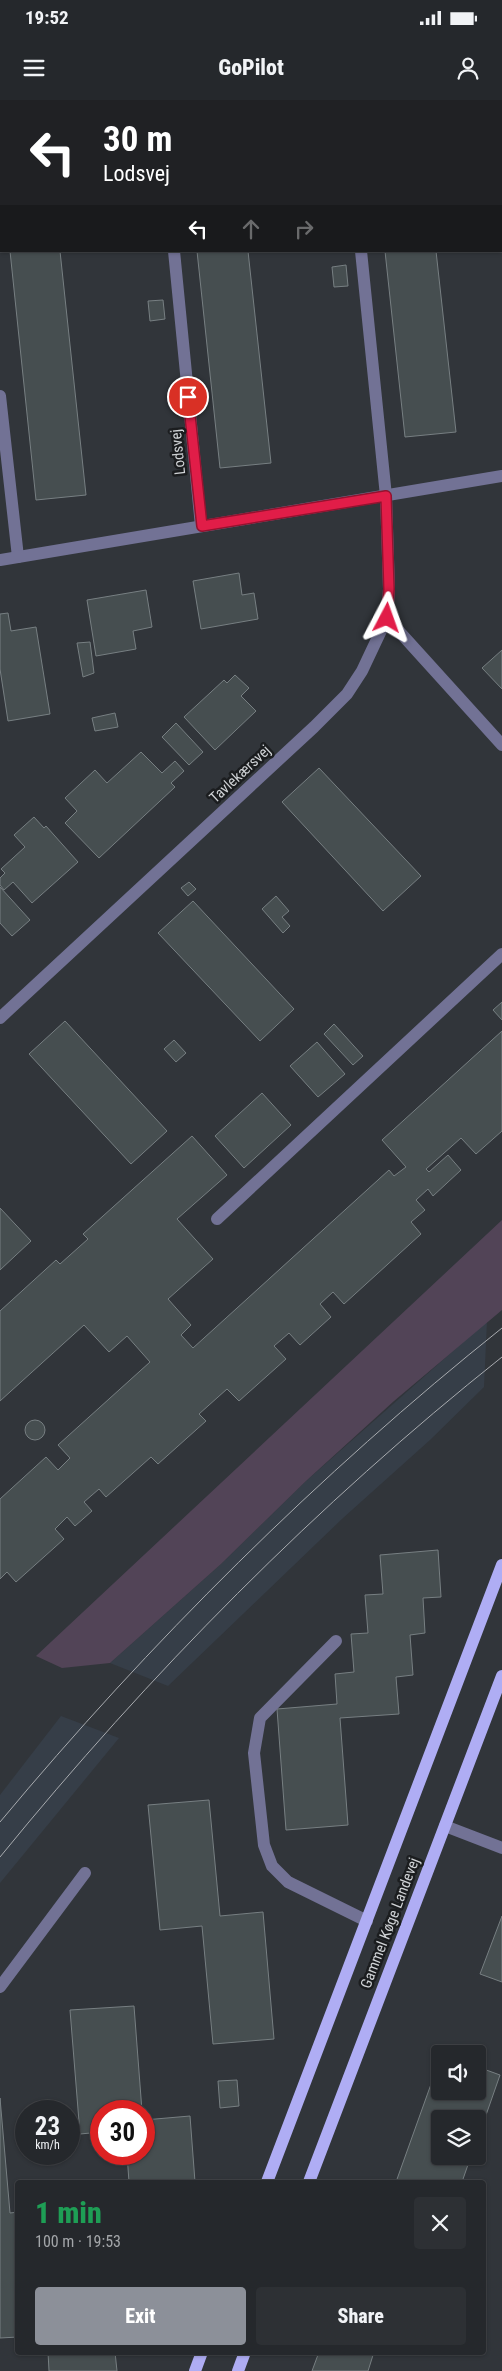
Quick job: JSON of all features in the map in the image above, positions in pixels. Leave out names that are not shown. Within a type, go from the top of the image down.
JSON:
[{"type":"main road","name":"Gammel Køge Landevej","points":[[268,2180],[502,1564]]},
{"type":"main road","name":"Gammel Køge Landevej","points":[[310,2180],[502,1676]]},
{"type":"main road","points":[[195,2371],[201,2355]]},
{"type":"main road","points":[[238,2371],[243,2355]]},
{"type":"street","name":"Lodsvej","points":[[174,252],[202,526]]},
{"type":"street","points":[[361,252],[386,496]]},
{"type":"street","points":[[0,396],[18,557]]},
{"type":"street","points":[[0,560],[502,476]]},
{"type":"street","name":"Tavlekærsvej","points":[[0,1018],[314,727],[347,694],[362,671],[387,618],[389,589],[386,496]]},
{"type":"street","points":[[387,618],[502,745]]},
{"type":"street","points":[[216,1219],[502,954]]},
{"type":"street","name":"Gammel Køge Landevej","points":[[336,1641],[260,1718],[254,1753],[264,1845],[272,1866],[288,1882],[367,1921]]},
{"type":"street","points":[[445,1826],[502,1848]]},
{"type":"street","points":[[0,1988],[85,1873]]},
{"type":"shaded area","points":[[502,1220],[502,1310],[394,1401],[306,1481],[221,1564],[110,1663],[62,1668],[36,1656]]},
{"type":"shaded area","points":[[487,1321],[484,1387],[430,1440],[343,1518],[168,1686],[110,1663],[221,1564],[306,1481]]},
{"type":"shaded area","points":[[61,1716],[119,1738],[0,1883],[0,1795]]},
{"type":"building","points":[[10,252],[60,252],[86,495],[36,500]]},
{"type":"building","points":[[197,252],[248,252],[271,463],[220,468]]},
{"type":"building","points":[[385,252],[436,252],[456,432],[405,437]]},
{"type":"building","points":[[346,265],[348,286],[334,287],[332,267]]},
{"type":"building","points":[[163,300],[165,319],[150,321],[148,301]]},
{"type":"building","points":[[239,573],[242,595],[254,593],[258,619],[201,629],[193,581]]},
{"type":"building","points":[[146,590],[152,627],[133,631],[136,649],[96,656],[87,600]]},
{"type":"building","points":[[8,613],[11,631],[36,627],[50,714],[8,721],[0,669],[0,614]]},
{"type":"building","points":[[90,642],[94,673],[83,677],[77,643]]},
{"type":"building","points":[[502,650],[502,689],[482,668]]},
{"type":"building","points":[[235,675],[249,688],[241,696],[256,711],[215,750],[184,717],[224,680],[227,683]]},
{"type":"building","points":[[115,713],[118,727],[95,731],[92,718]]},
{"type":"building","points":[[176,723],[203,752],[189,765],[162,737]]},
{"type":"building","points":[[141,752],[162,773],[175,761],[184,771],[171,783],[175,787],[99,858],[65,823],[77,811],[65,798],[95,770],[107,783]]},
{"type":"building","points":[[319,768],[421,876],[383,911],[282,802]]},
{"type":"building","points":[[34,817],[44,828],[46,826],[78,862],[32,903],[13,882],[4,890],[0,885],[0,878],[5,873],[1,869],[25,847],[14,835]]},
{"type":"building","points":[[189,882],[196,889],[188,896],[181,888]]},
{"type":"building","points":[[0,887],[30,920],[12,936],[0,923]]},
{"type":"building","points":[[276,896],[289,911],[282,917],[290,926],[283,933],[262,909]]},
{"type":"building","points":[[193,901],[294,1009],[260,1041],[158,933]]},
{"type":"building","points":[[502,1002],[502,1020],[493,1010]]},
{"type":"building","points":[[65,1021],[167,1131],[131,1164],[29,1054]]},
{"type":"building","points":[[334,1024],[363,1056],[353,1065],[324,1034]]},
{"type":"building","points":[[502,1031],[502,1131],[476,1154],[461,1138],[426,1169],[429,1172],[448,1155],[461,1170],[433,1196],[428,1189],[416,1200],[425,1210],[411,1222],[421,1234],[344,1304],[333,1292],[320,1304],[331,1317],[300,1345],[289,1333],[274,1346],[286,1359],[239,1401],[227,1389],[199,1414],[206,1421],[158,1464],[151,1457],[106,1497],[99,1489],[84,1502],[92,1511],[75,1526],[67,1517],[55,1529],[64,1539],[16,1582],[7,1572],[0,1579],[0,1499],[46,1457],[58,1470],[70,1458],[58,1445],[150,1362],[127,1336],[109,1352],[84,1325],[0,1401],[0,1311],[56,1260],[60,1264],[88,1239],[83,1234],[192,1136],[227,1175],[177,1219],[213,1259],[168,1299],[191,1325],[181,1335],[193,1348],[389,1170],[394,1176],[406,1167],[382,1140]]},
{"type":"building","points":[[174,1040],[186,1053],[176,1062],[164,1049]]},
{"type":"building","points":[[317,1042],[345,1074],[318,1097],[290,1066]]},
{"type":"building","points":[[262,1093],[291,1125],[244,1168],[215,1136]]},
{"type":"building","points":[[0,1208],[31,1241],[0,1270]]},
{"type":"building","points":[[35,1420],[42,1423],[45,1430],[42,1437],[35,1440],[28,1437],[25,1430],[28,1423]]},
{"type":"building","points":[[438,1550],[441,1597],[423,1598],[425,1633],[410,1635],[413,1675],[396,1677],[399,1714],[340,1718],[348,1825],[286,1830],[277,1709],[337,1704],[335,1674],[354,1672],[351,1634],[368,1633],[365,1595],[383,1594],[380,1555]]},
{"type":"building","points":[[209,1800],[220,1916],[263,1912],[274,2039],[213,2044],[202,1926],[160,1930],[148,1805]]},
{"type":"building","points":[[502,1916],[502,1982],[480,1974]]},
{"type":"building","points":[[134,2006],[141,2100],[90,2100],[90,2133],[80,2134],[80,2100],[77,2100],[70,2010]]},
{"type":"building","points":[[486,2070],[500,2075],[486,2115],[486,2110],[431,2110],[431,2165],[468,2165],[463,2180],[397,2180],[431,2084],[431,2100],[486,2100]]},
{"type":"building","points":[[237,2080],[239,2106],[220,2108],[218,2081]]},
{"type":"building","points":[[0,2098],[10,2213],[15,2212],[15,2337],[0,2338]]},
{"type":"building","points":[[190,2116],[195,2180],[129,2180],[128,2165],[155,2165],[155,2119]]},
{"type":"building","points":[[48,2355],[115,2355],[117,2371],[49,2371]]},
{"type":"building","points":[[318,2355],[373,2355],[368,2371],[312,2371]]},
{"type":"tram line","points":[[0,1822],[116,1690],[238,1563],[367,1442],[502,1328]]},
{"type":"tram line","points":[[0,1857],[115,1722],[238,1594],[366,1471],[502,1357]]},
{"type":"route","points":[[188,397],[202,526],[386,496],[389,589],[387,618]]}]
